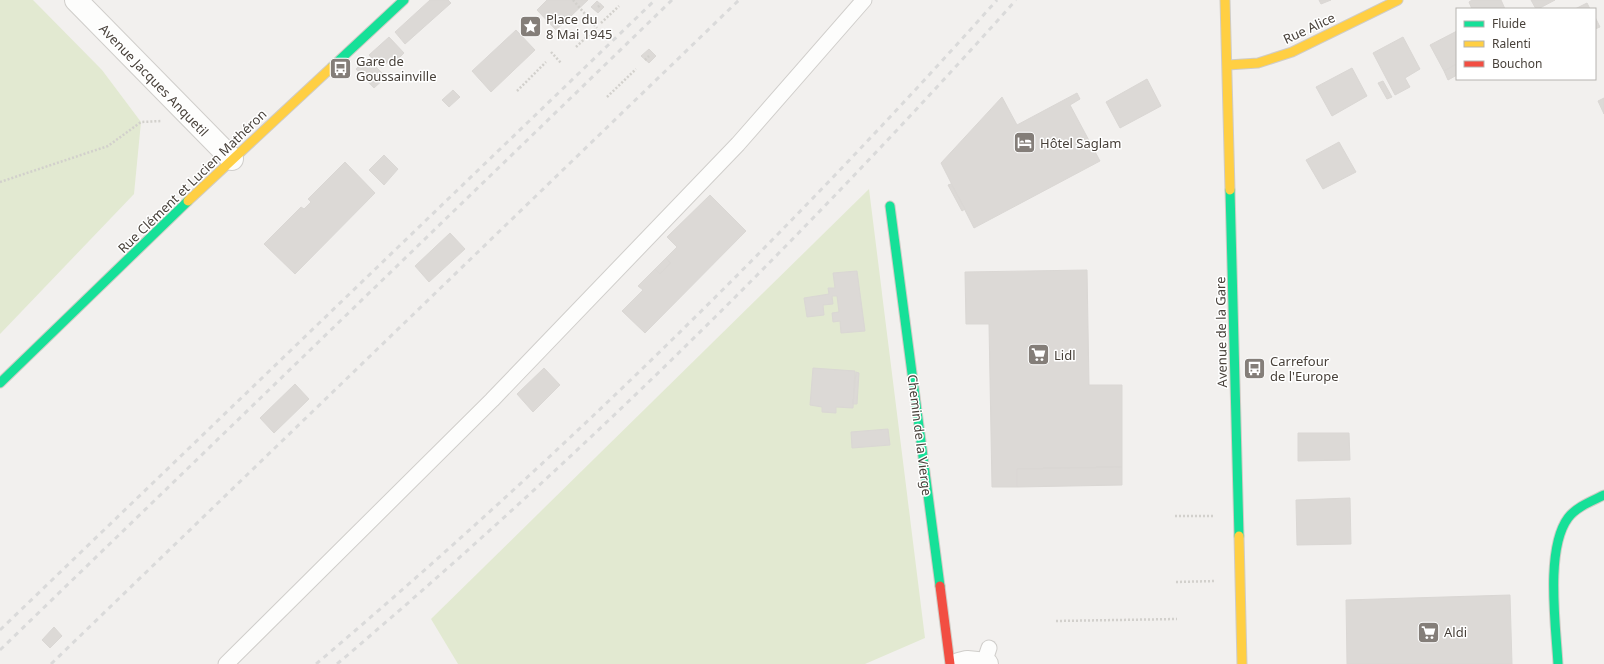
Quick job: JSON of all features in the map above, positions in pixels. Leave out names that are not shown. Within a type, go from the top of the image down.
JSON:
[{"type":"street","name":"Avenue Jacques Anquetil","points":[[76,0],[192,120],[232,159]]},
{"type":"street","name":"Rue Clément et Lucien Mathéron","points":[[0,383],[232,159],[404,0]]},
{"type":"street","name":"Avenue de la Gare","points":[[1226,0],[1242,664]]},
{"type":"street","name":"Rue Alice","points":[[1228,65],[1258,63],[1292,52],[1398,0]]},
{"type":"street","name":"Chemin de la Vierge","points":[[890,206],[950,664]]},
{"type":"street","points":[[1558,664],[1554,559],[1557,541],[1567,519],[1582,506],[1604,495]]},
{"type":"street","points":[[959,664],[987,658]]},
{"type":"lane","points":[[226,664],[503,389],[738,144],[864,0]]},
{"type":"path","points":[[573,0],[596,28],[576,47]]},
{"type":"path","points":[[598,7],[601,4]]},
{"type":"path","points":[[601,23],[619,6]]},
{"type":"path","points":[[551,52],[561,63]]},
{"type":"path","points":[[645,60],[648,56]]},
{"type":"path","points":[[516,91],[546,62]]},
{"type":"path","points":[[608,97],[636,69]]},
{"type":"path","points":[[0,182],[108,146],[141,122],[192,120]]},
{"type":"path","points":[[1175,516],[1217,516]]},
{"type":"path","points":[[1176,582],[1219,581]]},
{"type":"path","points":[[1056,621],[1177,619]]},
{"type":"green space","points":[[0,0],[33,0],[102,70],[141,122],[134,194],[0,334]]},
{"type":"green space","points":[[869,189],[925,638],[865,664],[458,664],[431,619]]},
{"type":"building","points":[[430,0],[448,0],[451,3],[405,44],[395,32]]},
{"type":"building","points":[[547,0],[588,0],[556,30],[537,10]]},
{"type":"building","points":[[1319,0],[1331,0],[1321,4]]},
{"type":"building","points":[[1472,0],[1501,0],[1505,8],[1472,8],[1469,2]]},
{"type":"building","points":[[1531,0],[1555,0],[1540,8],[1535,8]]},
{"type":"building","points":[[597,1],[604,7],[598,13],[591,7]]},
{"type":"building","points":[[1587,3],[1590,8],[1577,8]]},
{"type":"building","points":[[1596,19],[1600,27],[1596,29]]},
{"type":"building","points":[[516,30],[535,50],[491,92],[472,71]]},
{"type":"building","points":[[1456,32],[1456,65],[1444,71],[1430,45]]},
{"type":"building","points":[[389,37],[404,53],[396,61],[393,58],[381,68],[369,55]]},
{"type":"building","points":[[1403,37],[1420,69],[1405,78],[1410,87],[1395,95],[1373,53]]},
{"type":"building","points":[[649,49],[656,56],[649,63],[641,56]]},
{"type":"building","points":[[367,58],[386,77],[374,88],[356,69]]},
{"type":"building","points":[[1456,65],[1456,76],[1448,80],[1444,71]]},
{"type":"building","points":[[1352,68],[1367,96],[1332,116],[1316,87]]},
{"type":"building","points":[[1147,79],[1161,106],[1120,128],[1106,102]]},
{"type":"building","points":[[1383,81],[1392,97],[1387,99],[1378,83]]},
{"type":"building","points":[[453,90],[460,97],[449,107],[442,100]]},
{"type":"building","name":"Hôtel Saglam","points":[[1077,93],[1080,99],[1070,105],[1100,161],[974,228],[941,163],[1002,97],[1017,125]]},
{"type":"building","points":[[1604,98],[1604,114],[1598,101]]},
{"type":"building","points":[[1339,142],[1356,172],[1323,189],[1306,160]]},
{"type":"building","points":[[384,155],[398,169],[384,185],[369,170]]},
{"type":"building","points":[[345,162],[375,193],[295,274],[264,244],[301,207],[304,209],[311,202],[308,199]]},
{"type":"building","points":[[951,184],[965,209],[962,211],[948,185]]},
{"type":"building","points":[[710,195],[746,231],[645,333],[622,311],[643,290],[638,286],[655,269],[660,274],[670,263],[666,258],[677,247],[667,237]]},
{"type":"building","points":[[450,233],[465,249],[429,282],[415,266]]},
{"type":"building","points":[[666,258],[670,263],[660,274],[655,269]]},
{"type":"building","name":"Lidl","points":[[1087,270],[1089,385],[1122,385],[1122,467],[1017,469],[1017,487],[992,487],[989,324],[966,324],[965,272]]},
{"type":"building","points":[[857,271],[865,331],[841,333],[840,321],[833,322],[832,313],[839,312],[837,296],[832,296],[833,304],[823,305],[824,315],[807,317],[804,298],[829,294],[828,288],[835,288],[833,273]]},
{"type":"building","points":[[544,368],[560,385],[533,412],[517,394]]},
{"type":"building","points":[[813,368],[855,371],[853,408],[836,407],[836,413],[822,412],[822,407],[810,405]]},
{"type":"building","points":[[856,372],[859,373],[857,404],[853,404]]},
{"type":"building","points":[[295,384],[309,399],[274,433],[260,418]]},
{"type":"building","points":[[888,429],[890,445],[852,448],[851,432]]},
{"type":"building","points":[[1298,433],[1349,433],[1350,460],[1298,461]]},
{"type":"building","points":[[1122,467],[1122,485],[1017,487],[1017,469]]},
{"type":"building","points":[[1350,498],[1351,544],[1297,545],[1296,500]]},
{"type":"building","name":"Aldi","points":[[1510,595],[1512,664],[1347,664],[1346,600]]},
{"type":"building","points":[[54,627],[62,636],[50,648],[42,640]]},
{"type":"railway","points":[[0,630],[655,0]]},
{"type":"railway","points":[[0,650],[672,0]]},
{"type":"railway","points":[[51,664],[739,0]]},
{"type":"railway","points":[[316,664],[495,507],[668,344],[835,175],[997,0]]},
{"type":"railway","points":[[337,664],[516,507],[688,344],[855,175],[1016,0]]},
{"type":"traffic: fast","points":[[332,67],[404,0]]},
{"type":"traffic: fast","points":[[1230,190],[1239,536]]},
{"type":"traffic: fast","points":[[0,383],[188,201]]},
{"type":"traffic: fast","points":[[890,206],[940,586]]},
{"type":"traffic: fast","points":[[1558,664],[1554,610],[1554,568],[1556,549],[1561,532],[1571,514],[1584,505],[1604,495]]},
{"type":"traffic: slow","points":[[1225,0],[1230,190]]},
{"type":"traffic: slow","points":[[1228,65],[1258,63],[1292,52],[1398,0]]},
{"type":"traffic: slow","points":[[188,201],[332,67]]},
{"type":"traffic: slow","points":[[1239,536],[1242,664]]},
{"type":"traffic: jam","points":[[940,586],[950,664]]},
{"type":"place","name":"Place du 8 Mai 1945","points":[[531,26]]},
{"type":"place","name":"Gare de Goussainville","points":[[341,68]]},
{"type":"place","name":"Hôtel Saglam","points":[[1025,143]]},
{"type":"place","name":"Lidl","points":[[1039,355]]},
{"type":"place","name":"Carrefour de l'Europe","points":[[1254,368]]},
{"type":"place","name":"Aldi","points":[[1429,632]]}]
